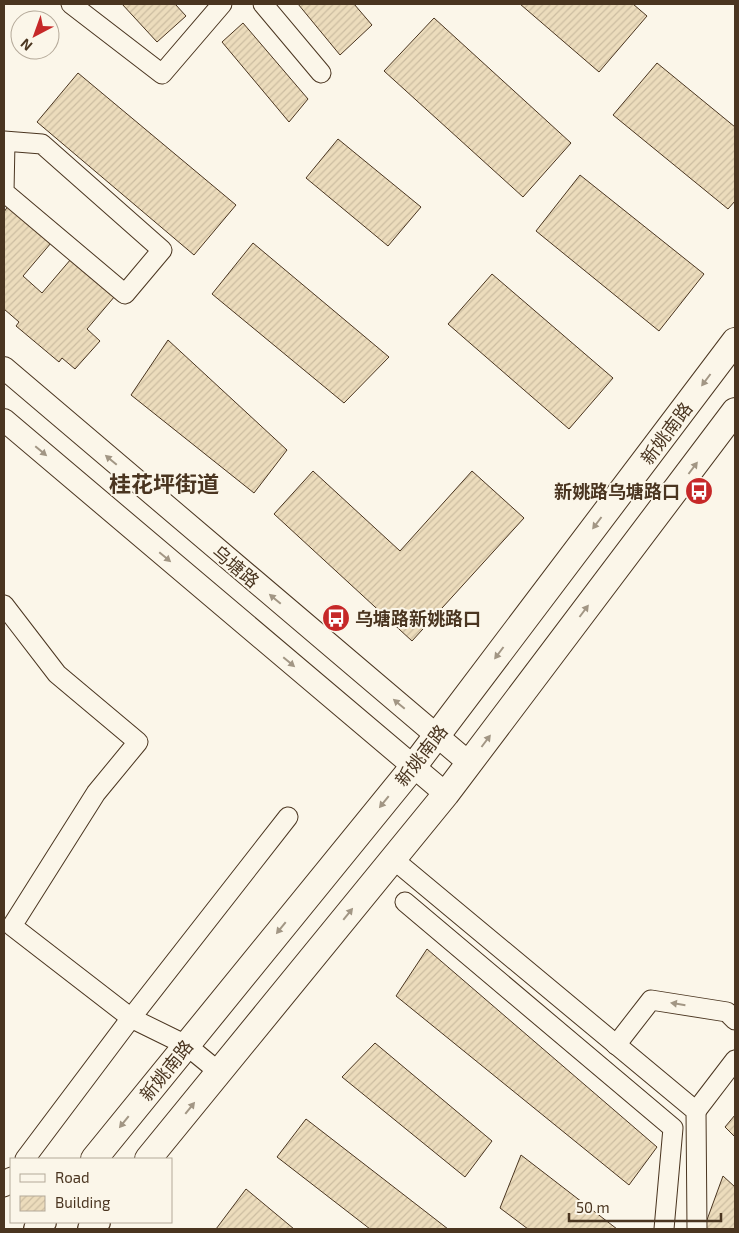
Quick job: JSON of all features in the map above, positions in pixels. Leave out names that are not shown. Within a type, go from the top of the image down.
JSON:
[{"type":"main road","name":"新姚南路","points":[[95,1158],[413,767],[735,341]]},
{"type":"main road","points":[[149,1158],[446,794],[735,411]]},
{"type":"street","points":[[71,4],[162,74],[217,5]]},
{"type":"street","points":[[263,4],[321,73]]},
{"type":"street","points":[[4,142],[42,144],[162,250],[125,294],[4,192],[4,142]]},
{"type":"street","name":"乌塘路","points":[[4,368],[469,763]]},
{"type":"street","points":[[4,420],[446,794]]},
{"type":"street","points":[[4,604],[57,674],[138,742],[96,793],[12,926],[131,1018],[186,1045],[219,1072]]},
{"type":"street","points":[[26,1158],[131,1018],[288,817]]},
{"type":"street","points":[[393,859],[696,1111]]},
{"type":"street","points":[[405,902],[672,1128],[664,1229]]},
{"type":"street","points":[[616,1045],[651,1000],[732,1011]]},
{"type":"street","points":[[696,1229],[696,1111],[735,1060]]},
{"type":"building","points":[[122,4],[175,4],[186,16],[157,42]]},
{"type":"building","points":[[298,4],[354,4],[372,25],[340,55]]},
{"type":"building","points":[[520,4],[633,4],[647,16],[599,72]]},
{"type":"building","points":[[434,18],[571,143],[523,197],[384,71]]},
{"type":"building","points":[[243,23],[308,99],[289,122],[222,42]]},
{"type":"building","points":[[657,63],[735,127],[735,201],[728,209],[613,115]]},
{"type":"building","points":[[78,73],[236,205],[194,255],[37,122]]},
{"type":"building","points":[[338,139],[421,207],[388,246],[306,178]]},
{"type":"building","points":[[580,175],[704,274],[659,331],[536,231]]},
{"type":"building","points":[[8,206],[51,243],[23,276],[42,293],[71,259],[115,296],[87,329],[100,341],[75,369],[62,358],[59,362],[16,326],[19,322],[4,309],[4,212]]},
{"type":"building","points":[[253,243],[389,357],[344,403],[212,294]]},
{"type":"building","points":[[492,274],[613,378],[569,429],[448,324]]},
{"type":"building","points":[[168,340],[287,450],[254,493],[131,395]]},
{"type":"building","points":[[313,471],[400,551],[472,471],[524,518],[412,641],[274,514]]},
{"type":"building","points":[[427,949],[657,1147],[629,1185],[396,996]]},
{"type":"building","points":[[375,1043],[492,1141],[465,1177],[342,1077]]},
{"type":"building","points":[[735,1115],[735,1137],[725,1127]]},
{"type":"building","points":[[306,1119],[448,1229],[370,1229],[277,1157]]},
{"type":"building","points":[[521,1155],[617,1229],[528,1229],[500,1208]]},
{"type":"building","points":[[723,1176],[735,1187],[735,1229],[706,1229],[704,1228]]},
{"type":"building","points":[[246,1189],[294,1229],[216,1229]]},
{"type":"place","name":"新姚路乌塘路口","points":[[699,491]]},
{"type":"place","name":"乌塘路新姚路口","points":[[336,618]]},
{"type":"district","name":"桂花坪街道","points":[[164,483]]}]
